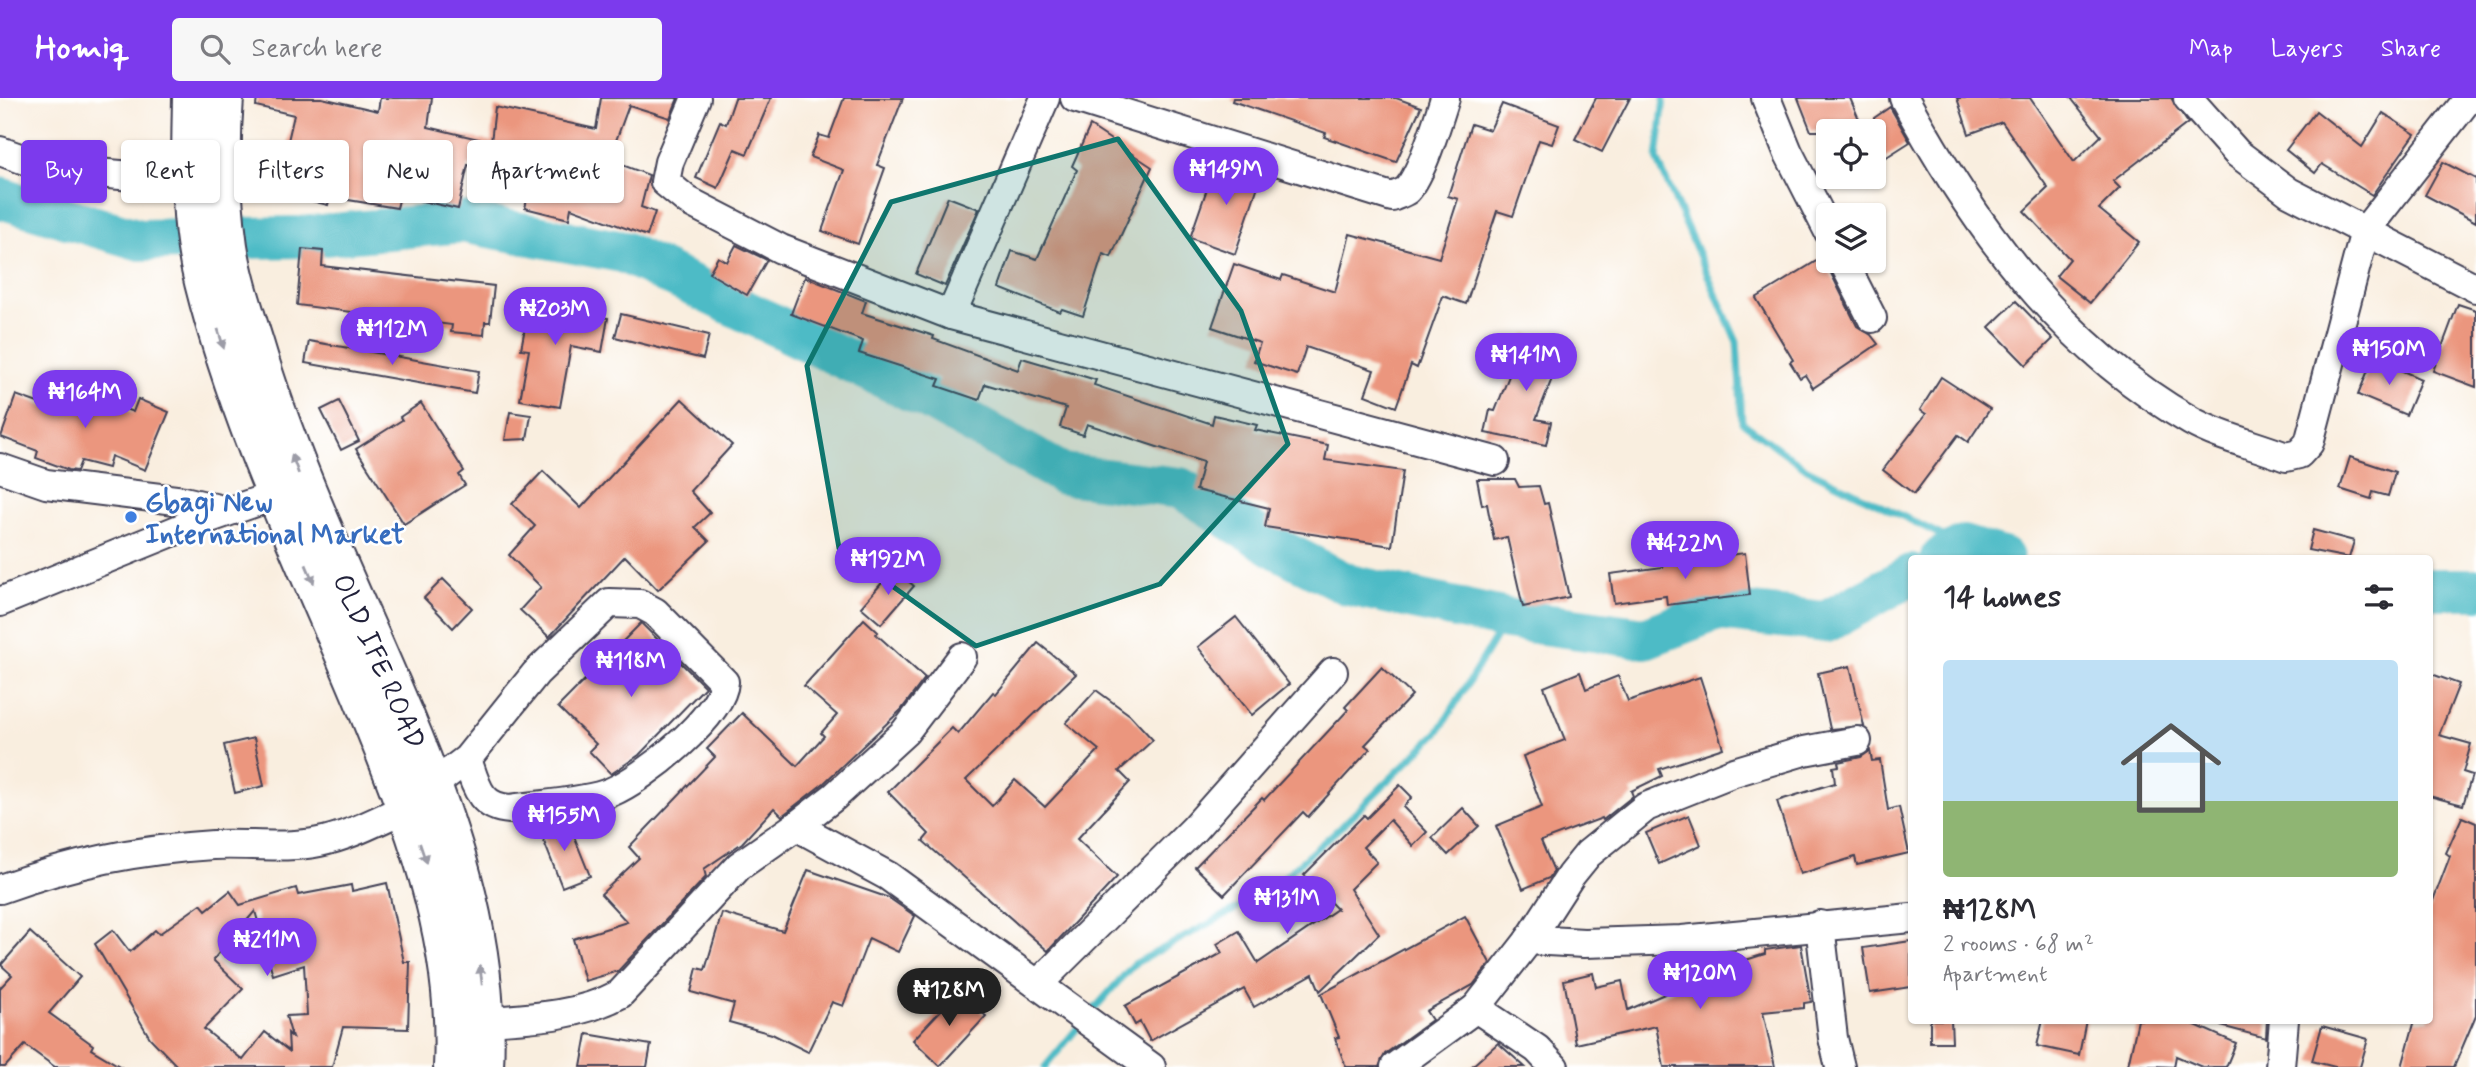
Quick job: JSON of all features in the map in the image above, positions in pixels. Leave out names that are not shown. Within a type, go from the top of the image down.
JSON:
[{"type":"main road","name":"OLD IFE ROAD","points":[[191,140],[192,98]]},
{"type":"main road","name":"OLD IFE ROAD","points":[[223,98],[221,179],[214,249],[236,390],[276,495],[421,796],[459,861],[477,940],[487,1021],[484,1067]]},
{"type":"main road","name":"OLD IFE ROAD","points":[[198,203],[421,796],[428,868],[446,945],[456,1022],[453,1067]]},
{"type":"street","points":[[696,98],[668,162],[665,182],[674,192],[781,249],[951,315],[1495,461]]},
{"type":"street","points":[[951,315],[1045,98]]},
{"type":"street","points":[[1075,98],[1392,197],[1406,190],[1415,175],[1434,134],[1445,98]]},
{"type":"street","points":[[1766,98],[1788,152],[1816,207]]},
{"type":"street","points":[[1904,98],[1922,131],[1997,244],[2026,284],[2069,332],[2123,377],[2193,423],[2286,457],[2299,454],[2309,443],[2365,231],[2469,98]]},
{"type":"street","points":[[2188,98],[2237,153],[2289,192],[2476,288]]},
{"type":"street","points":[[0,150],[50,169],[121,175]]},
{"type":"street","points":[[1849,273],[1872,318]]},
{"type":"street","points":[[0,468],[46,484],[184,501],[227,511]]},
{"type":"street","points":[[0,602],[227,511],[276,495]]},
{"type":"street","points":[[0,889],[65,866],[146,851],[214,845],[317,843],[352,833],[421,796],[467,759],[536,673],[609,603],[640,604],[655,612],[724,682],[719,702],[707,717],[632,781],[609,794],[510,809],[498,808],[481,798],[467,759]]},
{"type":"street","points":[[487,1021],[537,1017],[596,1007],[620,994],[739,866],[835,796],[905,732],[962,657]]},
{"type":"street","points":[[1039,983],[1194,829],[1333,671]]},
{"type":"street","points":[[1395,1067],[1476,1008],[1529,940],[1571,874],[1588,855],[1646,807],[1757,765],[1804,751],[1857,741]]},
{"type":"street","points":[[796,826],[888,876],[1039,983],[1151,1067]]},
{"type":"street","points":[[1529,940],[1584,943],[1682,940],[1908,918]]},
{"type":"street","points":[[1820,925],[1833,1038],[1840,1067]]},
{"type":"street","points":[[1476,1008],[1537,1049],[1554,1067]]},
{"type":"street","points":[[2280,1067],[2284,1024]]},
{"type":"highlighted area","points":[[1118,139],[1241,311],[1288,444],[1160,584],[976,646],[839,548],[807,366],[891,202]]},
{"type":"building","points":[[257,98],[322,98],[378,111],[380,98],[432,98],[428,127],[483,140],[467,140],[467,169],[458,209],[431,203],[453,203],[453,140],[363,140],[363,202],[349,200],[349,140],[288,140],[294,115],[256,106]]},
{"type":"building","points":[[601,98],[678,98],[670,118],[629,105],[616,140],[491,140],[495,107],[596,129]]},
{"type":"building","points":[[735,98],[771,98],[747,154],[735,149],[718,188],[696,178],[720,121],[726,124]]},
{"type":"building","points":[[844,98],[903,98],[877,165],[885,168],[858,244],[822,231],[844,170],[810,157],[819,135],[829,138]]},
{"type":"building","points":[[1233,98],[1396,98],[1421,107],[1396,162],[1324,137],[1326,133],[1232,101]]},
{"type":"building","points":[[1596,98],[1630,98],[1602,152],[1575,139]]},
{"type":"building","points":[[1798,98],[1850,98],[1859,119],[1816,119],[1816,131],[1811,131]]},
{"type":"building","points":[[1957,98],[2030,98],[2074,162],[2101,136],[2071,98],[2171,98],[2188,123],[2113,181],[2120,188],[2099,209],[2139,242],[2090,303],[2056,276],[2070,259],[2024,211],[2048,188],[2002,122],[1969,134]]},
{"type":"building","points":[[1502,104],[1559,125],[1552,144],[1539,140],[1513,216],[1497,211],[1466,304],[1443,296],[1417,368],[1411,365],[1396,407],[1365,395],[1374,370],[1306,347],[1297,375],[1254,361],[1260,343],[1212,327],[1234,264],[1281,280],[1283,275],[1335,292],[1350,234],[1439,258],[1458,199],[1448,196],[1471,124],[1490,130]]},
{"type":"building","points":[[1890,107],[1910,142],[1886,157],[1886,119],[1874,118]]},
{"type":"building","points":[[2316,111],[2362,147],[2383,113],[2415,134],[2372,195],[2322,164],[2315,173],[2286,150]]},
{"type":"building","points":[[1090,126],[1152,167],[1111,257],[1103,254],[1083,316],[1062,309],[1060,312],[999,288],[1012,251],[1037,259],[1077,170],[1072,166]]},
{"type":"building","points":[[1217,160],[1262,174],[1235,254],[1190,238]]},
{"type":"building","points":[[2443,162],[2476,179],[2476,222],[2425,195]]},
{"type":"building","points":[[624,166],[649,175],[641,207],[655,212],[647,236],[571,208],[569,219],[525,208],[526,203],[624,203]]},
{"type":"building","points":[[948,197],[979,209],[945,286],[916,274]]},
{"type":"building","points":[[367,203],[398,203],[397,208]]},
{"type":"building","points":[[736,245],[767,260],[747,295],[709,273],[718,257],[727,262]]},
{"type":"building","points":[[302,249],[323,251],[322,266],[494,286],[490,322],[485,322],[484,335],[451,332],[452,325],[297,305]]},
{"type":"building","points":[[1816,261],[1816,273],[1831,273],[1857,326],[1871,335],[1878,344],[1813,388],[1805,375],[1800,378],[1790,362],[1793,360],[1756,298]]},
{"type":"building","points":[[805,277],[866,301],[862,313],[934,336],[933,339],[1018,370],[1022,358],[1096,380],[1094,385],[1212,424],[1214,415],[1257,425],[1255,430],[1328,445],[1325,460],[1403,471],[1392,546],[1265,527],[1269,508],[1196,490],[1203,462],[1087,424],[1083,435],[1060,427],[1066,408],[985,384],[979,400],[937,386],[940,379],[859,353],[863,341],[791,314]]},
{"type":"building","points":[[540,294],[562,298],[559,310],[608,318],[602,352],[571,346],[560,407],[520,400],[529,350],[521,349],[529,306],[537,308]]},
{"type":"building","points":[[2016,301],[2053,339],[2026,365],[1989,327]]},
{"type":"building","points":[[2458,304],[2476,310],[2476,387],[2433,371]]},
{"type":"building","points":[[621,314],[709,335],[703,359],[615,337]]},
{"type":"building","points":[[1526,333],[1564,348],[1536,419],[1551,422],[1546,445],[1485,433],[1490,410],[1495,411]]},
{"type":"building","points":[[309,341],[479,371],[475,393],[305,363]]},
{"type":"building","points":[[2373,358],[2421,379],[2406,415],[2358,395]]},
{"type":"building","points":[[1941,377],[1990,409],[1968,442],[1958,435],[1914,494],[1883,470],[1926,414],[1920,410]]},
{"type":"building","points":[[62,386],[133,412],[138,399],[169,412],[145,470],[111,456],[108,468],[81,461],[77,471],[69,470],[36,458],[38,451],[1,437],[16,395],[54,409]]},
{"type":"building","points":[[682,399],[732,445],[690,491],[710,513],[695,527],[709,541],[658,590],[625,556],[549,637],[520,610],[541,587],[509,555],[535,526],[512,504],[543,471],[581,508]]},
{"type":"building","points":[[339,401],[359,441],[341,450],[321,410]]},
{"type":"building","points":[[421,403],[464,471],[459,475],[465,485],[404,524],[356,449],[402,420],[400,417]]},
{"type":"building","points":[[510,412],[531,415],[527,439],[505,440]]},
{"type":"building","points":[[2350,457],[2395,472],[2388,496],[2373,492],[2371,499],[2340,489]]},
{"type":"building","points":[[1477,479],[1515,479],[1519,487],[1539,486],[1544,504],[1548,503],[1569,597],[1523,607],[1507,537],[1494,540],[1487,504],[1482,505]]},
{"type":"building","points":[[2313,530],[2354,541],[2350,555],[2308,550]]},
{"type":"building","points":[[1745,553],[1750,595],[1667,605],[1666,596],[1614,603],[1610,574],[1663,567],[1662,563]]},
{"type":"building","points":[[894,569],[914,586],[881,624],[861,607]]},
{"type":"building","points":[[443,579],[472,608],[453,628],[424,598]]},
{"type":"building","points":[[1236,617],[1289,684],[1252,715],[1198,647]]},
{"type":"building","points":[[864,619],[878,632],[876,634],[925,678],[901,710],[824,783],[782,816],[774,808],[742,843],[704,869],[706,877],[618,971],[585,981],[573,939],[627,922],[601,894],[639,858],[629,847],[715,757],[707,749],[742,713],[797,766],[824,736],[821,733],[837,715],[804,686]]},
{"type":"building","points":[[641,623],[705,687],[639,755],[611,774],[589,751],[596,744],[558,707]]},
{"type":"building","points":[[1038,643],[1076,674],[966,780],[992,806],[1015,780],[1045,807],[1099,750],[1066,723],[1096,690],[1130,715],[1153,740],[1119,771],[1130,782],[1077,839],[1117,877],[1048,951],[923,841],[929,834],[888,792],[952,728],[958,734],[993,692],[996,694]]},
{"type":"building","points":[[1850,666],[1864,726],[1830,729],[1818,673]]},
{"type":"building","points":[[1382,667],[1412,695],[1365,745],[1370,749],[1308,817],[1303,812],[1224,895],[1195,867],[1262,798],[1264,800],[1348,710],[1345,707]]},
{"type":"building","points":[[1580,672],[1586,689],[1618,676],[1628,701],[1700,677],[1723,748],[1659,769],[1662,776],[1631,791],[1633,796],[1603,820],[1602,818],[1541,841],[1554,871],[1549,878],[1523,889],[1496,826],[1542,807],[1523,756],[1565,740],[1544,687]]},
{"type":"building","points":[[2433,674],[2459,684],[2439,735],[2471,744],[2463,772],[2472,775],[2463,805],[2433,797]]},
{"type":"building","points":[[254,738],[264,786],[235,793],[224,745]]},
{"type":"building","points":[[1870,751],[1872,761],[1880,760],[1888,810],[1899,807],[1908,853],[1857,865],[1855,857],[1800,874],[1777,801],[1835,783],[1833,767],[1839,766],[1838,762],[1861,757]]},
{"type":"building","points":[[1400,785],[1412,797],[1403,807],[1427,832],[1413,846],[1390,820],[1363,847],[1377,862],[1350,889],[1379,934],[1320,991],[1313,974],[1254,1007],[1244,989],[1150,1041],[1140,1022],[1135,1025],[1125,1006],[1222,953],[1217,944],[1239,931],[1258,963],[1337,909],[1304,875],[1364,815],[1367,818]]},
{"type":"building","points":[[1463,808],[1479,826],[1448,855],[1432,838]]},
{"type":"building","points":[[1689,815],[1701,845],[1659,864],[1646,833]]},
{"type":"building","points":[[2462,817],[2476,823],[2476,1015],[2454,1067],[2402,1067],[2414,1024],[2433,1024],[2433,901],[2450,856],[2446,853]]},
{"type":"building","points":[[567,819],[590,876],[562,887],[539,829]]},
{"type":"building","points":[[808,870],[889,898],[915,916],[898,952],[869,938],[843,1006],[832,1002],[808,1052],[772,1034],[729,1022],[734,1004],[691,992],[697,968],[705,970],[722,913],[783,931]]},
{"type":"building","points":[[387,883],[404,962],[410,962],[408,1029],[343,1027],[332,1067],[178,1067],[150,1038],[95,944],[113,930],[130,952],[155,930],[159,934],[201,904],[206,910],[230,891],[240,905],[296,888],[298,895],[351,885],[352,891]],"holes":[[[255,911],[273,975],[304,965],[307,1015],[286,1016],[292,1037],[288,1033],[289,1051],[265,1032],[243,1060],[204,1029],[243,989],[213,960]]]},
{"type":"building","points":[[1465,916],[1490,963],[1473,985],[1426,1011],[1432,1020],[1385,1054],[1379,1067],[1346,1067],[1335,1038],[1339,1037],[1321,994]]},
{"type":"building","points":[[30,932],[80,977],[49,1013],[93,1045],[91,1049],[121,1067],[55,1067],[25,1045],[5,1067],[0,1067],[0,988],[12,975],[1,965]]},
{"type":"building","points":[[1908,941],[1908,987],[1870,993],[1863,948]]},
{"type":"building","points":[[1801,945],[1811,1002],[1804,1003],[1804,1008],[1763,1012],[1775,1067],[1664,1067],[1656,1026],[1576,1044],[1564,980],[1593,973],[1596,987],[1622,981],[1628,1010],[1733,964],[1765,954],[1765,950]]},
{"type":"building","points":[[959,991],[986,1016],[940,1066],[913,1040]]},
{"type":"building","points":[[1930,1024],[1951,1024],[1952,1042],[1930,1042]]},
{"type":"building","points":[[2042,1024],[2085,1024],[2079,1055],[2037,1046]]},
{"type":"building","points":[[2137,1024],[2193,1024],[2236,1043],[2226,1067],[2202,1067],[2176,1056],[2174,1067],[2128,1065]]},
{"type":"building","points":[[2267,1024],[2266,1038],[2221,1026]]},
{"type":"building","points":[[2322,1026],[2368,1039],[2360,1067],[2335,1067],[2312,1061]]},
{"type":"building","points":[[587,1034],[651,1045],[647,1067],[581,1067]]},
{"type":"building","points":[[1498,1043],[1525,1067],[1471,1067]]},
{"type":"waterway","points":[[1664,98],[1657,159],[1737,342],[1742,422],[1807,469],[1963,546]]},
{"type":"waterway","points":[[0,198],[140,240],[302,237],[462,222],[623,252],[928,399],[1063,474],[1180,488],[1280,550],[1349,585],[1507,619],[1645,638],[1717,610],[1826,622],[1908,577]]},
{"type":"waterway","points":[[1946,555],[1963,546],[1993,555]]},
{"type":"waterway","points":[[2433,589],[2476,589]]},
{"type":"waterway","points":[[1088,1016],[1134,964],[1266,893],[1345,823],[1439,731],[1507,619]]},
{"type":"waterway","points":[[1045,1067],[1080,1025]]},
{"type":"place","name":"Gbagi New International Market","points":[[131,517]]}]
